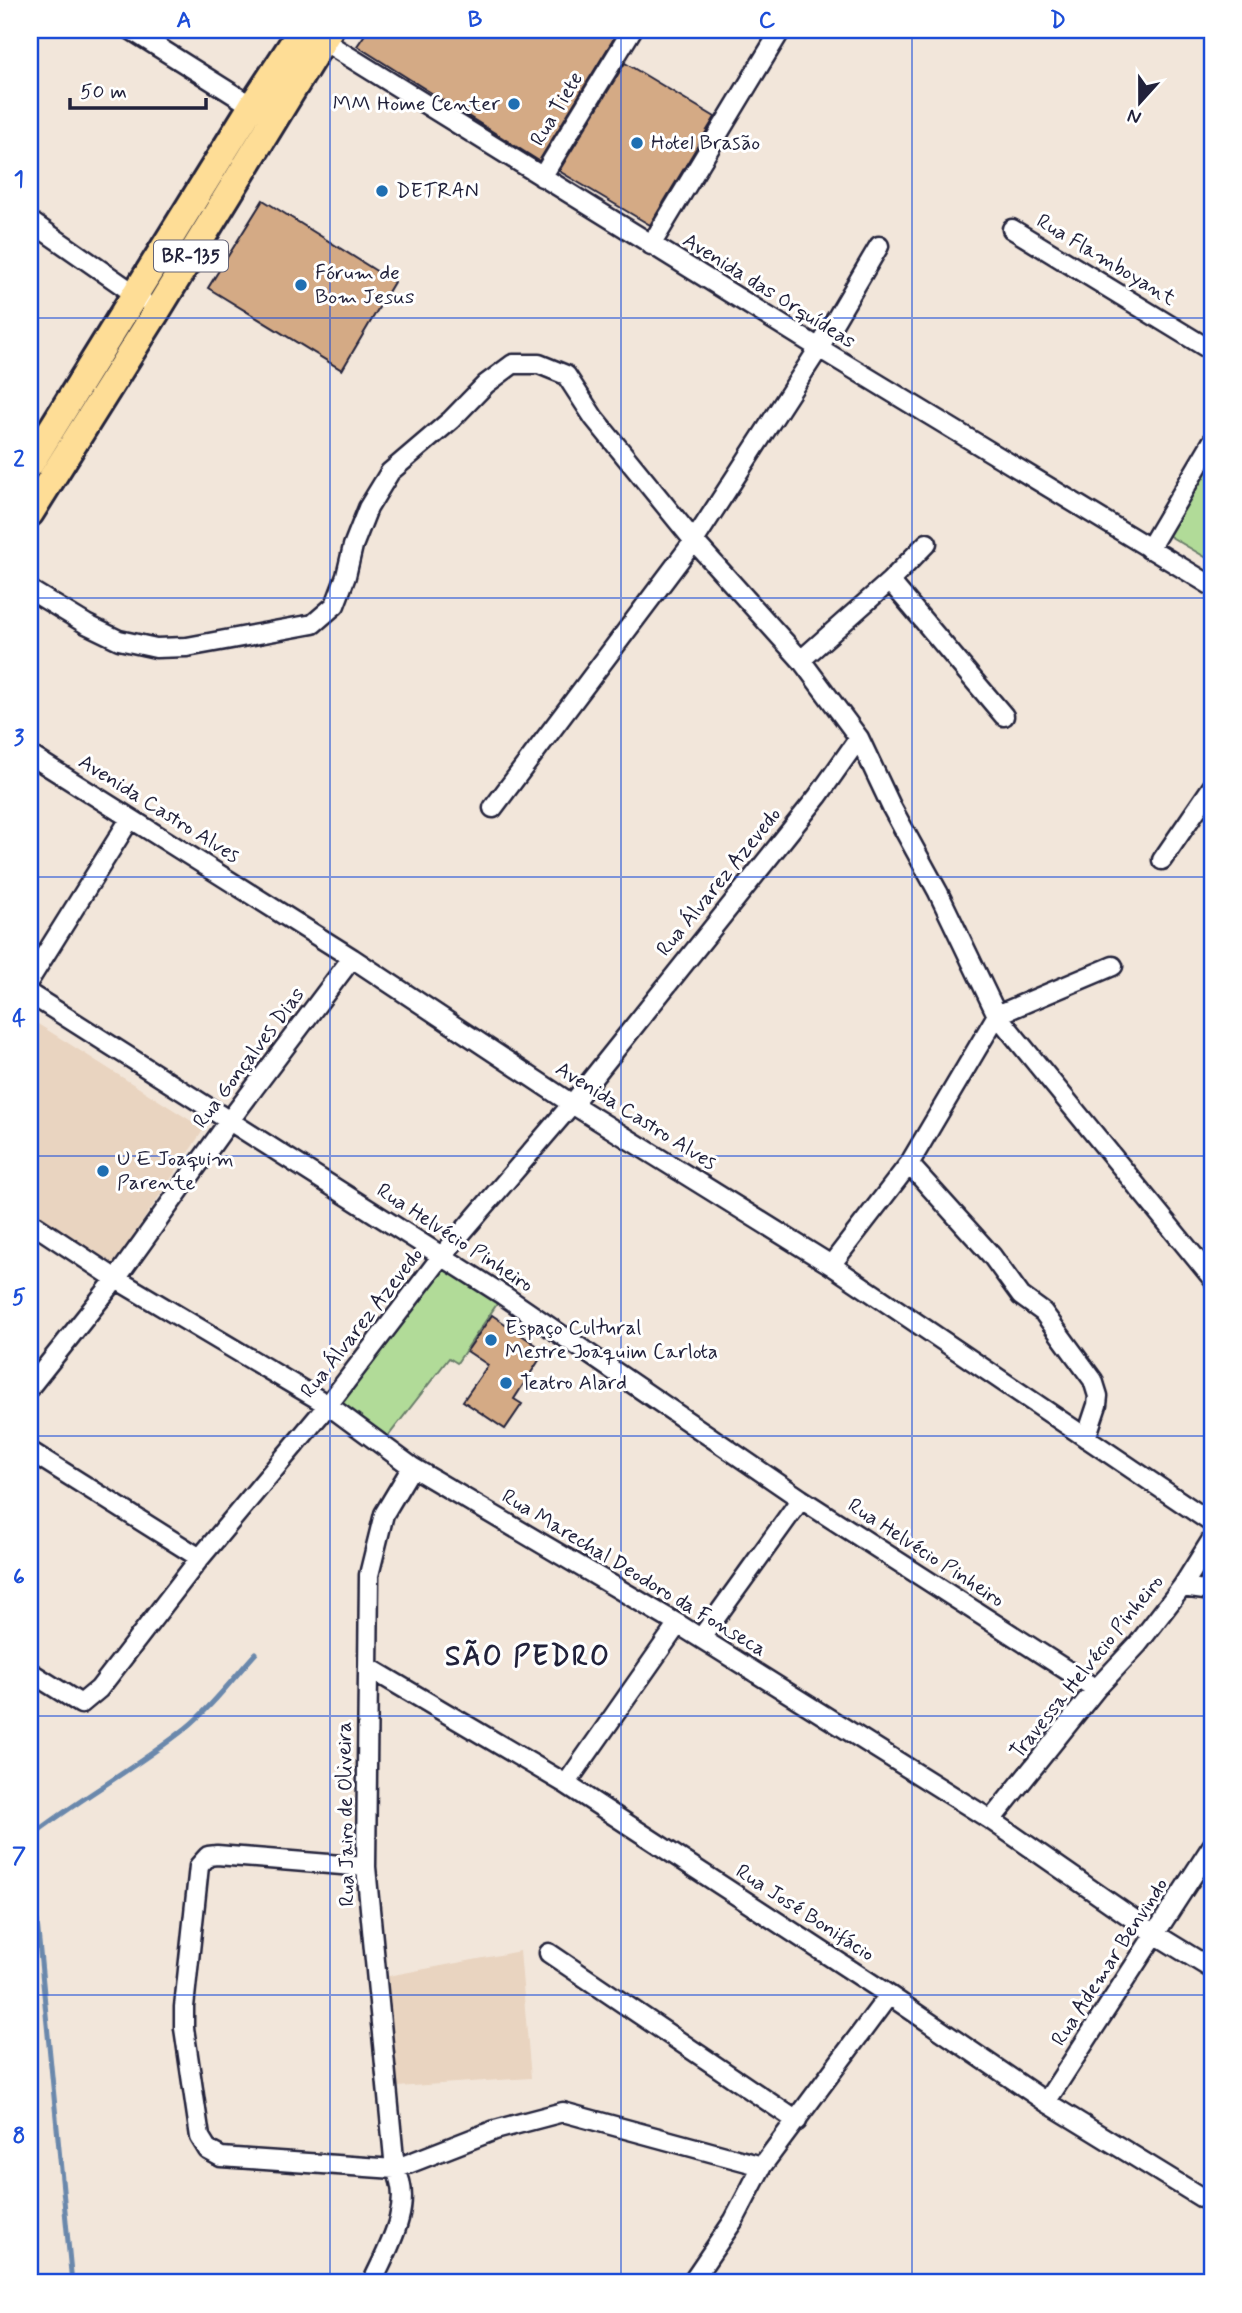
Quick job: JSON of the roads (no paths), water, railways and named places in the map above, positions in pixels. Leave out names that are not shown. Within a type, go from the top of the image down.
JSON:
[{"type":"highway","name":"BR-135","points":[[30,464],[252,106],[315,32]]},
{"type":"highway","name":"BR-135","points":[[30,513],[40,476],[158,309],[276,120],[315,32]]},
{"type":"street","points":[[131,30],[276,120]]},
{"type":"street","name":"Rua Tiete","points":[[542,177],[632,30]]},
{"type":"street","points":[[650,245],[780,30]]},
{"type":"street","name":"Avenida das Orquídeas","points":[[315,32],[650,245],[1212,586]]},
{"type":"street","points":[[30,221],[158,309]]},
{"type":"street","name":"Rua Flamboyant","points":[[1012,229],[1212,351]]},
{"type":"street","points":[[494,808],[694,541],[819,348],[879,246]]},
{"type":"street","points":[[30,590],[86,624],[119,640],[156,648],[187,647],[313,624],[335,605],[368,508],[390,472],[451,419],[486,384],[513,364],[539,364],[566,375],[594,418],[694,541],[802,660],[859,738],[997,1015],[1212,1278]]},
{"type":"street","points":[[1149,549],[1212,442]]},
{"type":"street","points":[[802,660],[890,581],[927,543]]},
{"type":"street","points":[[890,581],[1004,716]]},
{"type":"street","name":"Rua Álvarez Azevedo","points":[[30,1672],[81,1704],[99,1689],[200,1558],[328,1405],[441,1257],[572,1104],[818,796],[859,738]]},
{"type":"street","name":"Avenida Castro Alves","points":[[30,755],[352,958],[572,1104],[831,1265],[1212,1523]]},
{"type":"street","points":[[1162,860],[1212,786]]},
{"type":"street","points":[[30,979],[130,819]]},
{"type":"street","name":"Rua Gonçalves Dias","points":[[30,1387],[116,1279],[230,1120],[352,958]]},
{"type":"street","points":[[831,1265],[909,1164],[997,1015],[1113,966]]},
{"type":"street","name":"Rua Helvécio Pinheiro","points":[[30,994],[503,1295],[801,1499],[1096,1689]]},
{"type":"street","points":[[909,1164],[992,1256],[1021,1296],[1043,1312],[1093,1380],[1098,1396],[1097,1405],[1086,1438]]},
{"type":"street","name":"Rua Marechal Deodoro da Fonseca","points":[[30,1222],[116,1279],[328,1405],[412,1467],[678,1624],[991,1820],[1155,1934],[1212,1969]]},
{"type":"street","points":[[30,1451],[200,1558]]},
{"type":"street","name":"Rua Jairo de Oliveira","points":[[372,2283],[399,2216],[402,2180],[395,2169],[366,1867],[369,1575],[384,1514],[412,1467]]},
{"type":"street","points":[[701,1639],[801,1499]]},
{"type":"street","name":"Travessa Helvécio Pinheiro","points":[[991,1820],[1096,1689],[1138,1644],[1182,1587],[1212,1539]]},
{"type":"street","points":[[1182,1587],[1212,1591]]},
{"type":"street","points":[[566,1784],[678,1624]]},
{"type":"street","name":"Rua José Bonifácio","points":[[368,1667],[566,1784],[889,1995],[1046,2102],[1212,2204]]},
{"type":"street","name":"Rua Ademar Benvindo","points":[[1046,2102],[1212,1846]]},
{"type":"street","points":[[366,1867],[217,1855],[208,1856],[199,1866],[185,1984],[184,2028],[200,2137],[208,2150],[221,2157],[395,2169],[495,2130],[563,2112],[762,2166]]},
{"type":"street","points":[[550,1953],[797,2121]]},
{"type":"street","points":[[691,2283],[734,2220],[762,2166],[889,1995]]},
{"type":"waterway","points":[[30,1837],[186,1728],[256,1653]]},
{"type":"waterway","points":[[30,1917],[37,1921],[72,2283]]},
{"type":"place","name":"MM Home Center","points":[[514,104]]},
{"type":"place","name":"Hotel Brasão","points":[[637,143]]},
{"type":"place","name":"DETRAN","points":[[382,191]]},
{"type":"place","name":"Fórum de Bom Jesus","points":[[301,285]]},
{"type":"place","name":"U E Joaquim Parente","points":[[103,1171]]},
{"type":"place","name":"Espaço Cultural Mestre Joaquim Carlota","points":[[491,1340]]},
{"type":"place","name":"Teatro Alard","points":[[506,1383]]},
{"type":"district","name":"SÃO PEDRO","points":[[528,1657]]}]
